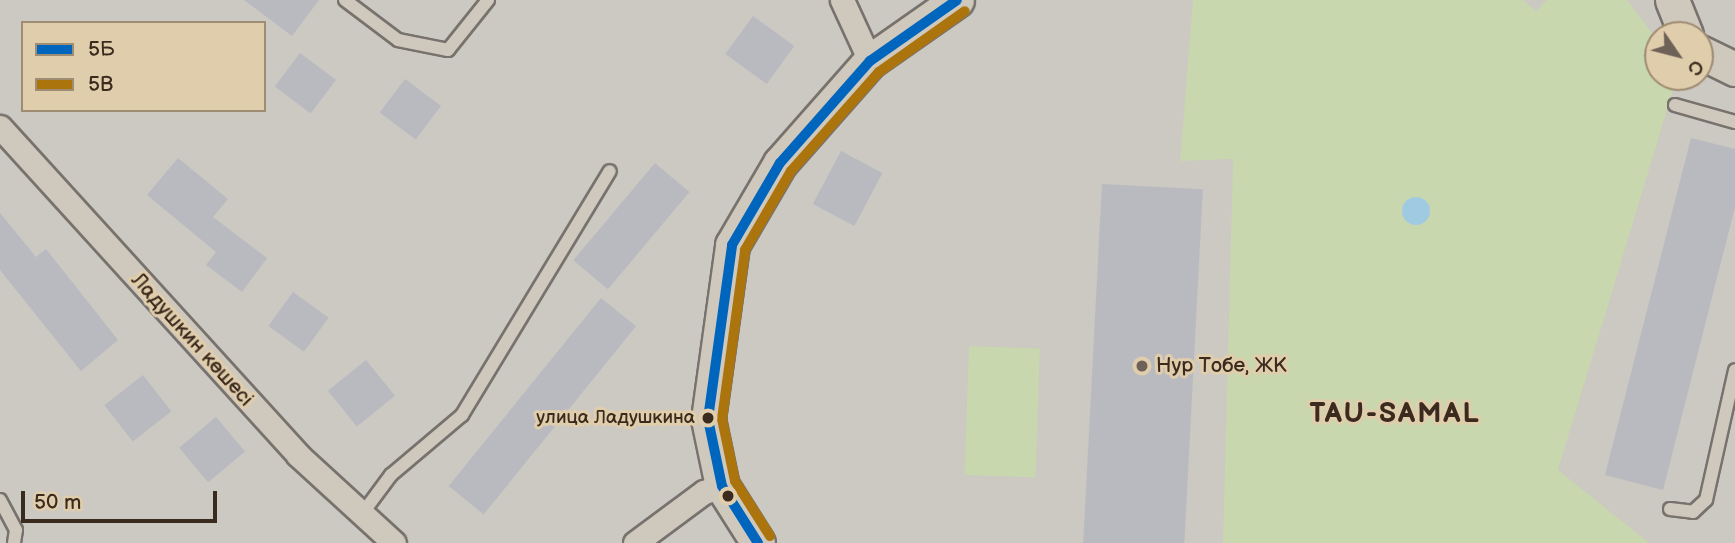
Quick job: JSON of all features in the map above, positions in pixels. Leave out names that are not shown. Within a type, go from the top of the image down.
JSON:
[{"type":"street","points":[[842,0],[870,61]]},
{"type":"street","points":[[758,543],[722,486],[708,419],[732,245],[780,163],[870,61],[957,0]]},
{"type":"street","points":[[1672,0],[1680,21]]},
{"type":"street","points":[[1714,59],[1735,69]]},
{"type":"street","name":"Ладушкин көшесі","points":[[0,127],[298,455],[394,543]]},
{"type":"street","points":[[635,543],[704,492],[722,486]]},
{"type":"lane","points":[[345,0],[398,40],[448,50],[488,0]]},
{"type":"lane","points":[[1675,105],[1735,122]]},
{"type":"lane","points":[[362,514],[391,475],[463,415],[610,171]]},
{"type":"lane","points":[[1670,509],[1693,512],[1706,500],[1735,370]]},
{"type":"lane","points":[[0,500],[16,530],[14,543]]},
{"type":"green space","points":[[1193,0],[1523,0],[1536,11],[1547,0],[1627,0],[1644,22],[1644,91],[1673,91],[1558,470],[1649,543],[1223,543],[1233,159],[1180,161]]},
{"type":"green space","points":[[969,346],[1040,348],[1035,477],[964,475]]},
{"type":"water","points":[[1416,197],[1426,201],[1430,211],[1426,221],[1416,225],[1406,221],[1402,211],[1406,201]]},
{"type":"building","points":[[244,0],[319,0],[292,36]]},
{"type":"building","points":[[753,16],[794,46],[767,84],[725,54]]},
{"type":"building","points":[[300,53],[336,80],[311,114],[275,87]]},
{"type":"building","points":[[405,79],[441,106],[416,140],[380,113]]},
{"type":"building","points":[[1691,138],[1735,149],[1735,207],[1663,490],[1605,475]]},
{"type":"building","points":[[841,151],[882,173],[854,226],[813,204]]},
{"type":"building","points":[[178,158],[228,199],[213,217],[267,258],[242,292],[206,265],[216,252],[147,195]]},
{"type":"building","points":[[655,163],[689,192],[608,289],[573,260]]},
{"type":"building","name":"Нур Тобе, ЖК","points":[[1102,184],[1203,189],[1184,543],[1083,543]]},
{"type":"building","points":[[0,213],[36,257],[46,249],[118,340],[81,371],[0,270]]},
{"type":"building","points":[[293,292],[329,318],[304,352],[268,326]]},
{"type":"building","points":[[601,298],[636,326],[484,514],[449,486]]},
{"type":"building","points":[[366,360],[395,396],[357,427],[328,391]]},
{"type":"building","points":[[143,375],[171,411],[133,441],[104,405]]},
{"type":"building","points":[[216,417],[245,451],[208,482],[179,448]]},
{"type":"transit line","name":"5Б","points":[[758,543],[722,486],[708,419],[732,245],[780,163],[870,61],[957,0]]},
{"type":"transit line","name":"5В","points":[[770,536],[735,481],[722,419],[745,250],[791,171],[879,72],[965,11]]},
{"type":"place","name":"Нур Тобе, ЖК","points":[[1142,366]]},
{"type":"place","name":"улица Ладушкина","points":[[708,418]]},
{"type":"district","name":"TAU-SAMAL","points":[[1395,414]]}]
